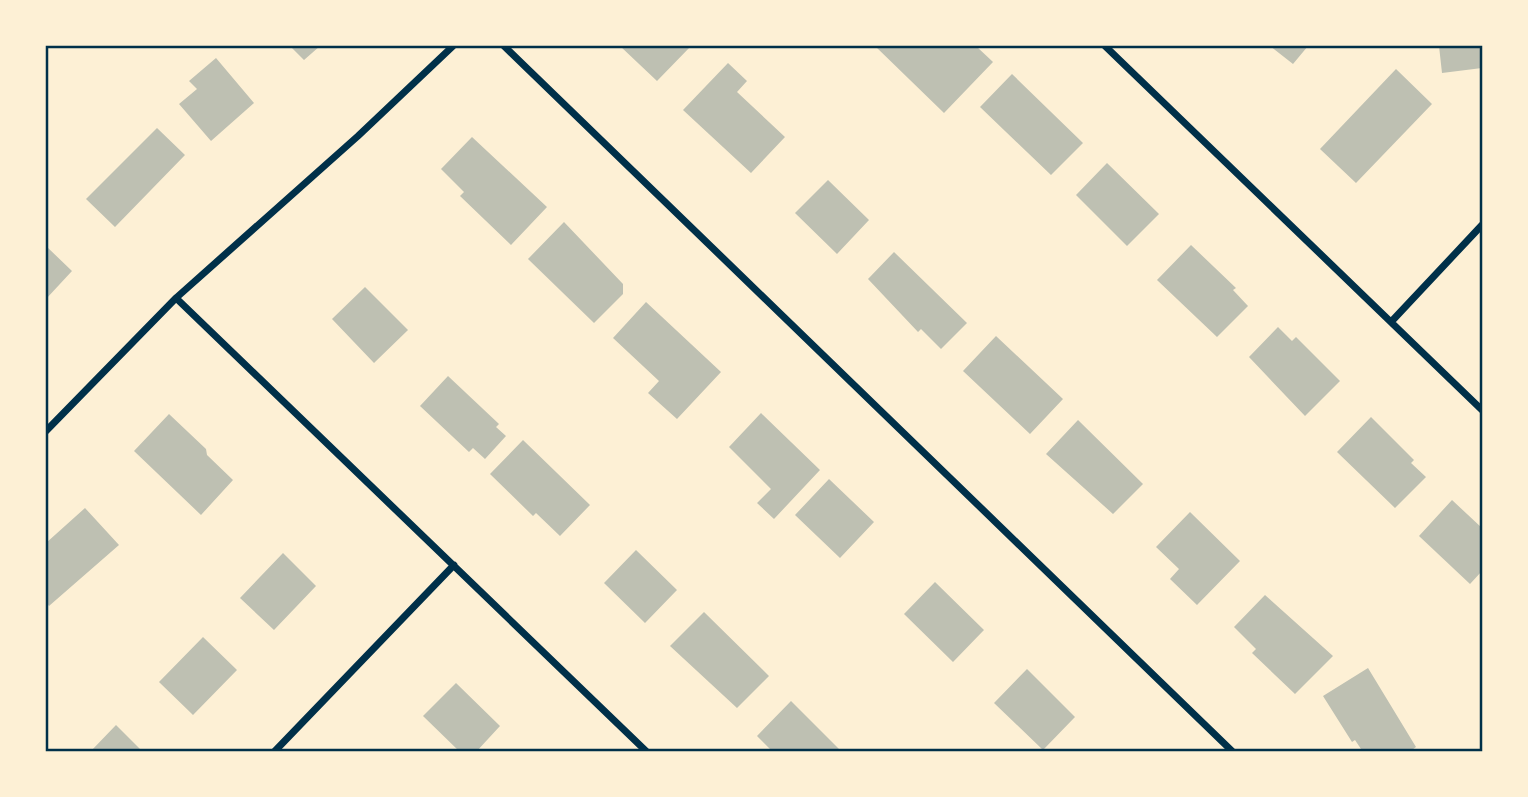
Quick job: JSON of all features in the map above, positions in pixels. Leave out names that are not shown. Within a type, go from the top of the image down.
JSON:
[{"type":"street","points":[[46,431],[176,298],[358,136],[453,46]]},
{"type":"street","points":[[504,46],[1233,751]]},
{"type":"street","points":[[1105,46],[1482,410]]},
{"type":"street","points":[[1391,321],[1482,225]]},
{"type":"street","points":[[176,298],[647,751]]},
{"type":"street","points":[[274,751],[454,565]]},
{"type":"building","points":[[290,46],[320,46],[304,60]]},
{"type":"building","points":[[620,46],[691,46],[657,81]]},
{"type":"building","points":[[875,46],[976,46],[993,62],[944,113]]},
{"type":"building","points":[[1270,46],[1308,46],[1293,64]]},
{"type":"building","points":[[1439,46],[1482,46],[1482,68],[1442,73]]},
{"type":"building","points":[[216,58],[254,103],[211,141],[179,104],[197,89],[189,81]]},
{"type":"building","points":[[728,63],[747,81],[737,92],[785,137],[751,173],[683,110]]},
{"type":"building","points":[[1396,69],[1432,104],[1356,183],[1320,149]]},
{"type":"building","points":[[1012,74],[1083,143],[1051,175],[980,107]]},
{"type":"building","points":[[157,128],[185,155],[115,227],[86,199]]},
{"type":"building","points":[[472,137],[547,207],[511,245],[460,196],[464,192],[441,169]]},
{"type":"building","points":[[1107,163],[1159,214],[1127,246],[1076,195]]},
{"type":"building","points":[[828,180],[869,220],[837,254],[795,213]]},
{"type":"building","points":[[564,222],[623,284],[623,294],[594,323],[528,259]]},
{"type":"building","points":[[1191,245],[1236,288],[1233,290],[1248,306],[1217,337],[1157,280]]},
{"type":"building","points":[[46,246],[72,271],[46,299]]},
{"type":"building","points":[[894,252],[967,323],[941,349],[921,329],[918,332],[868,279]]},
{"type":"building","points":[[365,287],[408,330],[374,363],[332,319]]},
{"type":"building","points":[[646,302],[721,372],[677,419],[648,393],[659,381],[613,338]]},
{"type":"building","points":[[1278,327],[1292,341],[1296,337],[1340,381],[1305,416],[1249,357]]},
{"type":"building","points":[[996,336],[1063,399],[1030,434],[963,371]]},
{"type":"building","points":[[448,376],[499,424],[496,427],[506,436],[485,459],[473,448],[469,452],[420,406]]},
{"type":"building","points":[[761,413],[820,470],[774,519],[757,503],[771,489],[729,447]]},
{"type":"building","points":[[169,414],[206,449],[207,455],[233,480],[201,515],[134,451]]},
{"type":"building","points":[[1371,417],[1414,460],[1411,463],[1426,477],[1395,508],[1337,452]]},
{"type":"building","points":[[1078,420],[1143,484],[1113,514],[1046,454]]},
{"type":"building","points":[[523,440],[590,505],[560,536],[536,513],[533,516],[490,474]]},
{"type":"building","points":[[829,479],[874,522],[840,558],[795,515]]},
{"type":"building","points":[[1452,500],[1482,528],[1482,571],[1470,584],[1419,536]]},
{"type":"building","points":[[85,508],[119,545],[49,606],[46,602],[46,543]]},
{"type":"building","points":[[1190,512],[1240,561],[1197,605],[1170,579],[1179,569],[1156,547]]},
{"type":"building","points":[[636,550],[677,590],[645,623],[604,583]]},
{"type":"building","points":[[283,553],[316,586],[274,630],[240,598]]},
{"type":"building","points":[[935,582],[984,630],[953,662],[904,614]]},
{"type":"building","points":[[1265,595],[1333,656],[1295,694],[1252,653],[1256,649],[1234,627]]},
{"type":"building","points":[[704,612],[769,676],[737,708],[670,646]]},
{"type":"building","points":[[203,637],[237,670],[193,715],[159,682]]},
{"type":"building","points":[[1368,668],[1416,747],[1409,752],[1363,752],[1355,740],[1352,742],[1323,696]]},
{"type":"building","points":[[1027,669],[1075,717],[1043,750],[994,703]]},
{"type":"building","points":[[456,683],[500,726],[476,752],[460,752],[423,716]]},
{"type":"building","points":[[791,701],[842,752],[773,752],[757,736]]},
{"type":"building","points":[[116,725],[143,752],[90,752]]}]
